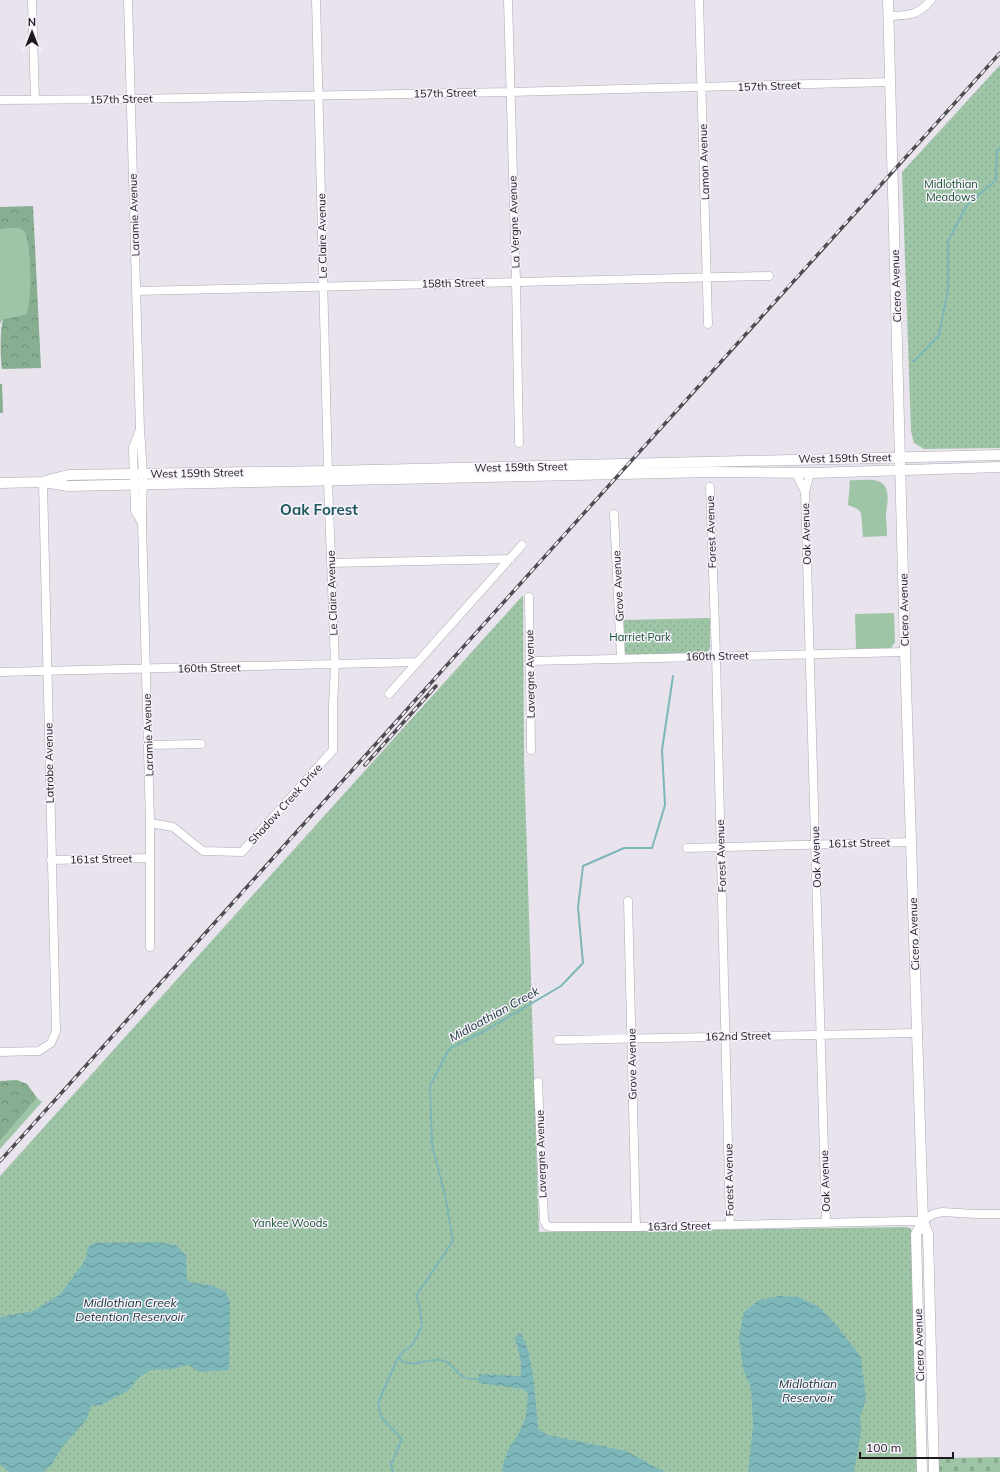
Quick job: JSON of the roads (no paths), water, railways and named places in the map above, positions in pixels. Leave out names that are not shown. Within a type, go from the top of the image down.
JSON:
[{"type":"main road","name":"Cicero Avenue","points":[[888,0],[905,652],[923,1221],[928,1234],[934,1472]]},
{"type":"main road","name":"West 159th Street","points":[[0,483],[42,482],[68,486],[139,485],[328,476],[1000,455]]},
{"type":"main road","name":"West 159th Street","points":[[42,482],[68,475],[138,473],[328,476],[712,472],[812,473],[1000,467]]},
{"type":"main road","name":"Cicero Avenue","points":[[922,1472],[916,1234],[923,1221]]},
{"type":"street","points":[[32,0],[35,100]]},
{"type":"street","name":"Laramie Avenue","points":[[128,0],[140,430],[138,473],[142,523],[150,823],[150,947]]},
{"type":"street","name":"Le Claire Avenue","points":[[316,0],[328,476],[335,665],[333,706]]},
{"type":"street","name":"La Vergne Avenue","points":[[508,0],[519,443]]},
{"type":"street","name":"Lamon Avenue","points":[[699,0],[708,324]]},
{"type":"street","points":[[888,16],[912,15],[922,10],[931,0]]},
{"type":"street","name":"157th Street","points":[[0,100],[130,100],[702,88],[890,82]]},
{"type":"street","name":"158th Street","points":[[136,291],[769,276]]},
{"type":"street","name":"Oak Avenue","points":[[796,473],[805,492]]},
{"type":"street","name":"Oak Avenue","points":[[812,473],[808,477],[805,492],[826,1223]]},
{"type":"street","name":"Latrobe Avenue","points":[[0,1052],[39,1051],[51,1044],[56,1031],[42,482]]},
{"type":"street","name":"Forest Avenue","points":[[710,487],[716,656],[730,1225]]},
{"type":"street","name":"Grove Avenue","points":[[614,514],[621,658]]},
{"type":"street","points":[[390,694],[522,545]]},
{"type":"street","points":[[331,563],[510,559]]},
{"type":"street","name":"Lavergne Avenue","points":[[529,597],[531,750]]},
{"type":"street","name":"160th Street","points":[[530,661],[905,652]]},
{"type":"street","name":"160th Street","points":[[0,672],[146,670],[417,662]]},
{"type":"street","name":"Shadow Creek Drive","points":[[150,823],[173,827],[204,851],[242,852],[333,750],[333,706]]},
{"type":"street","points":[[148,745],[201,744]]},
{"type":"street","name":"161st Street","points":[[687,848],[911,842]]},
{"type":"street","name":"161st Street","points":[[52,860],[150,858]]},
{"type":"street","name":"Grove Avenue","points":[[628,900],[636,1227]]},
{"type":"street","name":"162nd Street","points":[[558,1040],[917,1033]]},
{"type":"street","name":"Lavergne Avenue","points":[[538,1082],[544,1221],[547,1226]]},
{"type":"street","name":"163rd Street","points":[[547,1226],[636,1227],[923,1221],[933,1214],[942,1212],[1000,1214]]},
{"type":"water","name":"Midlothian Creek Detention Reservoir","points":[[158,1242],[176,1245],[186,1255],[187,1278],[189,1282],[210,1285],[225,1291],[230,1301],[229,1370],[199,1372],[188,1365],[172,1369],[151,1370],[138,1378],[129,1390],[99,1406],[91,1405],[87,1419],[63,1446],[51,1465],[43,1472],[9,1472],[0,1464],[0,1317],[33,1311],[60,1294],[82,1265],[87,1255],[87,1248],[94,1243]]},
{"type":"water","name":"Midlothian Reservoir","points":[[779,1296],[798,1297],[819,1307],[838,1327],[861,1357],[866,1399],[860,1417],[861,1433],[854,1472],[748,1472],[753,1425],[751,1388],[743,1369],[739,1337],[744,1312],[759,1300]]},
{"type":"water","points":[[521,1333],[528,1350],[534,1381],[538,1429],[548,1435],[626,1451],[667,1472],[502,1472],[504,1460],[509,1448],[519,1433],[526,1416],[528,1394],[523,1389],[479,1383],[479,1374],[521,1376],[521,1361],[515,1337]]},
{"type":"waterway","points":[[913,361],[939,335],[948,289],[948,241],[967,205],[996,180],[997,150],[1000,148]]},
{"type":"waterway","name":"Midloathian Creek","points":[[393,1472],[391,1465],[402,1439],[382,1418],[378,1403],[398,1358],[404,1351],[412,1346],[422,1326],[419,1304],[416,1296],[453,1241],[445,1195],[432,1145],[430,1086],[449,1049],[488,1029],[561,986],[583,963],[578,907],[583,866],[624,848],[652,848],[665,805],[662,750],[673,676]]},
{"type":"waterway","points":[[399,1358],[408,1363],[441,1360],[446,1362],[465,1378],[479,1379]]},
{"type":"railway","points":[[0,1161],[749,329],[1000,53]]},
{"type":"railway","points":[[365,765],[436,686]]},
{"type":"district","name":"Oak Forest","points":[[319,509]]},
{"type":"park label","name":"Midlothian Meadows","points":[[951,190]]},
{"type":"park label","name":"Harriet Park","points":[[640,637]]},
{"type":"park label","name":"Yankee Woods","points":[[290,1223]]}]
